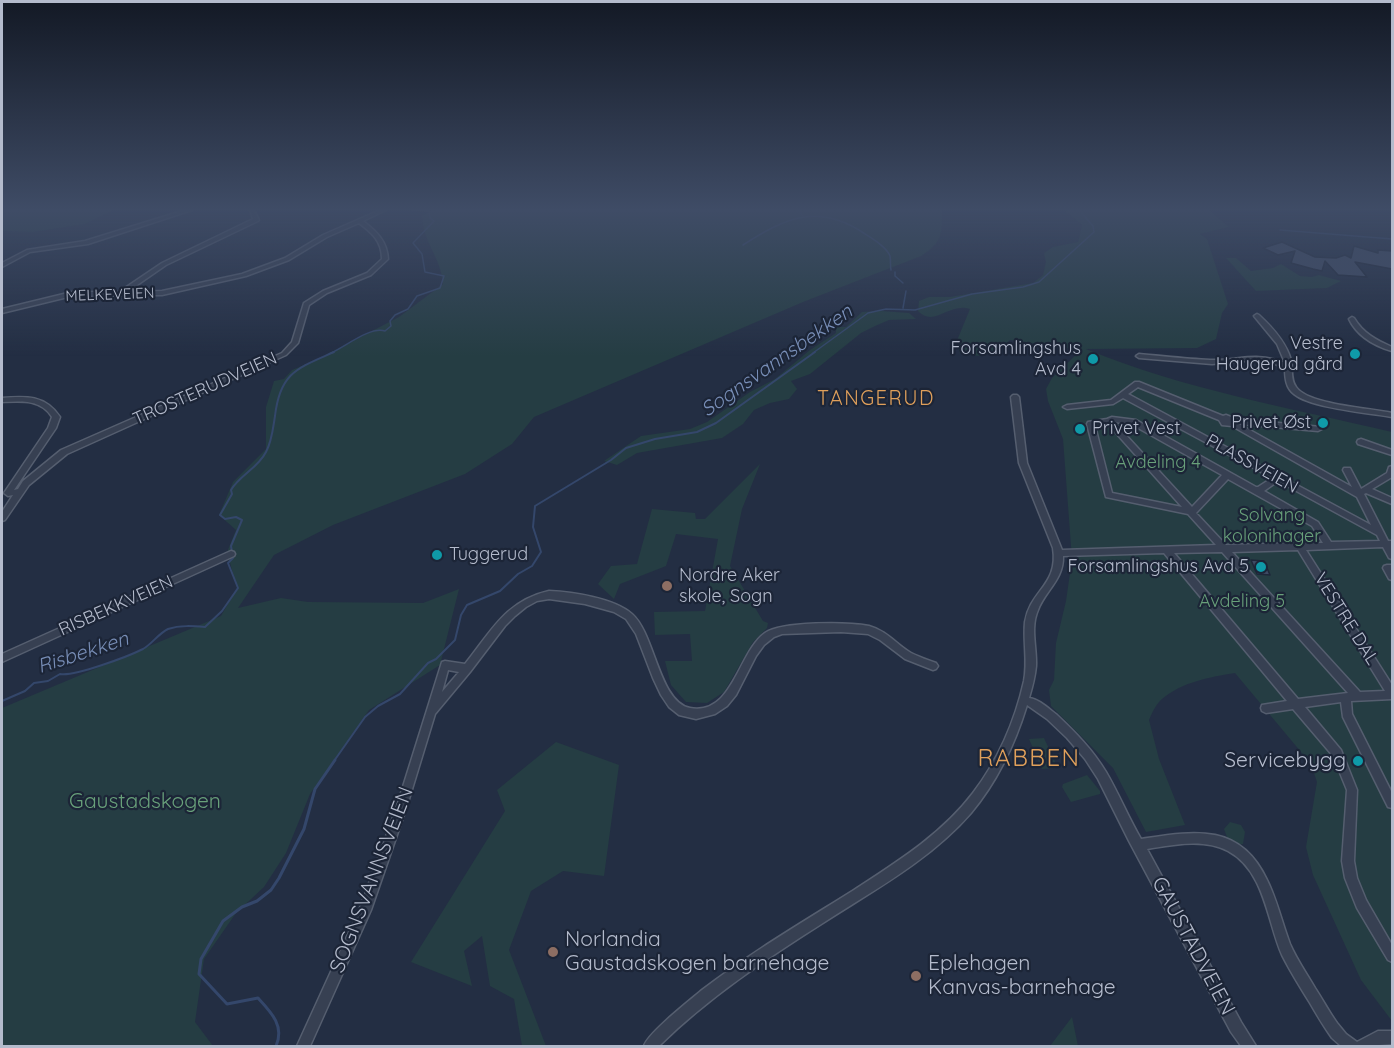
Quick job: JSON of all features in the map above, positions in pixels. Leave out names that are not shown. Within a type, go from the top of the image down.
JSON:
[{"type":"street","points":[[121,293],[175,259]]},
{"type":"street","name":"MELKEVEIEN","points":[[2,311],[62,296],[162,293],[244,275],[287,259]]},
{"type":"street","name":"TROSTERUDVEIEN","points":[[2,518],[19,492],[46,465],[74,447],[284,354],[295,343],[306,304],[325,292],[369,274],[385,259]]},
{"type":"street","points":[[1257,316],[1277,341],[1286,357],[1291,386],[1304,398],[1392,415]]},
{"type":"street","points":[[1352,319],[1355,327],[1392,349]]},
{"type":"street","points":[[1139,356],[1212,362],[1256,358],[1271,360],[1288,367]]},
{"type":"street","points":[[1067,407],[1113,402],[1137,384],[1222,418],[1228,417],[1358,494]]},
{"type":"street","name":"PLASSVEIEN","points":[[1124,395],[1380,532]]},
{"type":"street","points":[[650,1047],[684,1013],[730,975],[901,865],[937,838],[962,815],[986,783],[1012,731],[1029,683],[1032,651],[1031,612],[1037,600],[1053,582],[1058,566],[1058,553],[1023,463],[1015,397]]},
{"type":"street","points":[[2,400],[28,400],[43,403],[52,410],[56,420],[4,494]]},
{"type":"street","points":[[1108,421],[1224,548],[1351,697]]},
{"type":"street","points":[[1192,512],[1109,495],[1091,424],[1108,421],[1133,422],[1315,524],[1328,544]]},
{"type":"street","points":[[1235,423],[1318,429]]},
{"type":"street","points":[[1361,442],[1392,453]]},
{"type":"street","points":[[1358,494],[1391,474],[1392,469]]},
{"type":"street","points":[[1347,470],[1358,494],[1389,544],[1392,556]]},
{"type":"street","points":[[1192,512],[1227,475]]},
{"type":"street","points":[[1255,490],[1260,490],[1277,478]]},
{"type":"street","points":[[1367,490],[1392,501]]},
{"type":"street","points":[[4,494],[19,492]]},
{"type":"street","points":[[1058,553],[1389,544]]},
{"type":"street","name":"VESTRE DAL","points":[[1299,545],[1392,694]]},
{"type":"street","points":[[1166,549],[1333,746],[1352,790],[1348,861],[1351,878],[1361,904],[1392,956]]},
{"type":"street","name":"RISBEKKVEIEN","points":[[2,658],[231,554]]},
{"type":"street","points":[[1392,568],[1387,568],[1392,577]]},
{"type":"street","name":"SOGNSVANNSVEIEN","points":[[433,710],[511,614],[526,602],[549,595],[606,604],[626,614],[639,631],[669,701],[688,713],[707,712],[729,698],[759,647],[771,634],[794,629],[854,627],[877,633],[909,656],[933,666]]},
{"type":"street","name":"SOGNSVANNSVEIEN","points":[[303,1047],[365,910],[402,809],[445,665],[467,669]]},
{"type":"street","points":[[1266,708],[1392,694]]},
{"type":"street","points":[[1351,697],[1347,714],[1392,803]]},
{"type":"street","name":"GAUSTADVEIEN","points":[[1031,702],[1051,717],[1085,753],[1101,774],[1236,1028],[1249,1047]]},
{"type":"street","points":[[1138,845],[1215,840],[1249,857],[1264,887],[1293,964],[1331,1025],[1346,1044],[1352,1047]]},
{"type":"street","points":[[1362,1047],[1378,1038],[1392,1038]]},
{"type":"green space","name":"Gaustadskogen","points":[[436,259],[914,259],[803,302],[534,417],[512,444],[465,474],[333,525],[274,555],[238,608],[281,598],[308,602],[423,603],[459,589],[440,665],[369,710],[310,794],[286,853],[264,887],[236,913],[204,959],[195,1022],[213,1046],[2,1046],[2,708],[221,616],[237,588],[227,552],[236,530],[219,515],[233,482],[266,449],[266,407],[274,381],[284,379],[292,370],[399,317],[443,284]]},
{"type":"green space","name":"Solvang kolonihager","points":[[1045,259],[1213,259],[1228,304],[1222,313],[1216,339],[1197,348],[1086,349],[1199,387],[1392,432],[1392,1021],[1361,980],[1313,875],[1306,847],[1317,782],[1311,764],[1235,673],[1178,688],[1162,699],[1154,709],[1149,720],[1159,759],[1185,825],[1146,832],[1113,768],[1051,706],[1049,690],[1054,680],[1056,643],[1066,601],[1072,559],[1063,439],[1048,401],[1046,389],[1052,378],[1081,350],[1010,340],[996,352],[987,351],[980,356],[960,353],[956,343],[970,309],[955,309],[930,317],[918,311],[919,301],[929,297],[950,297],[1033,283],[1043,275]]},
{"type":"green space","points":[[1227,259],[1237,259],[1251,271],[1273,268],[1281,264],[1300,276],[1319,275],[1341,281],[1327,288],[1256,291]]},
{"type":"green space","points":[[862,312],[909,313],[916,319],[889,320],[861,333],[810,374],[791,381],[797,389],[789,399],[770,403],[754,410],[743,424],[722,438],[637,453],[617,465],[604,461],[641,436],[690,429],[707,422],[750,392],[775,379],[810,350],[836,333],[836,327],[846,327]]},
{"type":"green space","points":[[760,464],[742,509],[730,566],[763,621],[768,623],[767,628],[753,642],[724,692],[707,703],[686,702],[671,685],[665,661],[692,661],[690,634],[655,635],[654,612],[705,611],[718,539],[676,534],[666,566],[620,584],[614,599],[598,584],[611,566],[637,564],[652,509],[695,513],[696,519],[705,519]]},
{"type":"green space","points":[[1044,738],[1058,768],[1042,769],[1029,739]]},
{"type":"green space","points":[[556,742],[619,765],[604,876],[563,871],[531,891],[509,950],[546,1046],[522,1046],[514,999],[490,986],[482,936],[464,951],[472,986],[411,962],[505,811],[497,790]]},
{"type":"green space","points":[[1087,775],[1100,794],[1071,802],[1062,787],[1063,784]]},
{"type":"green space","points":[[1230,822],[1241,825],[1245,832],[1243,844],[1238,845],[1228,840],[1224,829]]},
{"type":"green space","points":[[1072,1017],[1078,1046],[1050,1046]]},
{"type":"building","points":[[1292,259],[1392,259],[1392,269],[1355,262],[1367,277],[1338,275],[1325,261],[1322,271],[1291,263]]},
{"type":"building","name":"Forsamlingshus Avd 5","points":[[1251,560],[1264,561],[1270,575],[1257,574]]},
{"type":"waterway","name":"Risbekken","points":[[331,353],[373,331],[385,331],[391,326],[390,321],[395,315],[408,309],[417,296],[440,288],[444,276],[425,272],[423,259]]},
{"type":"waterway","points":[[890,259],[891,270]]},
{"type":"waterway","name":"Sognsvannsbekken","points":[[813,353],[868,313],[886,309],[915,310],[972,294],[1023,287],[1039,282],[1064,259]]},
{"type":"waterway","points":[[895,272],[895,276],[903,283]]},
{"type":"waterway","points":[[903,308],[906,291]]},
{"type":"waterway","name":"Risbekken","points":[[2,701],[25,691],[34,683],[48,681],[60,674],[89,669],[136,652],[168,629],[182,626],[205,627],[222,611],[238,588],[228,563],[233,558],[231,546],[242,520],[236,517],[225,519],[220,515],[232,494],[231,490],[263,458],[266,452],[272,434],[277,401],[286,381],[301,368],[334,352]]},
{"type":"waterway","name":"Sognsvannsbekken","points":[[334,761],[365,717],[378,706],[400,694],[428,663],[436,659],[455,640],[461,615],[467,605],[500,591],[518,574],[532,566],[541,552],[533,527],[535,506],[611,460],[626,448],[655,439],[697,432],[716,423],[815,352]]},
{"type":"waterway","name":"Sognsvannsbekken","points":[[276,1046],[278,1026],[268,1009],[258,998],[227,1004],[199,974],[201,959],[223,921],[271,890],[304,829],[315,789],[335,760]]},
{"type":"place","name":"Vestre Haugerud gård","points":[[1355,354]]},
{"type":"place","name":"Forsamlingshus Avd 4","points":[[1093,359]]},
{"type":"place","name":"Privet Øst","points":[[1323,423]]},
{"type":"place","name":"Privet Vest","points":[[1080,429]]},
{"type":"place","name":"Tuggerud","points":[[437,555]]},
{"type":"place","name":"Forsamlingshus Avd 5","points":[[1261,567]]},
{"type":"place","name":"Nordre Aker skole, Sogn","points":[[667,586]]},
{"type":"place","name":"Servicebygg","points":[[1358,761]]},
{"type":"place","name":"Norlandia Gaustadskogen barnehage","points":[[553,952]]},
{"type":"place","name":"Eplehagen Kanvas-barnehage","points":[[916,976]]},
{"type":"district","name":"TANGERUD","points":[[876,399]]},
{"type":"district","name":"RABBEN","points":[[1029,759]]},
{"type":"park label","name":"Avdeling 4","points":[[1158,463]]},
{"type":"park label","name":"Avdeling 5","points":[[1242,602]]}]
